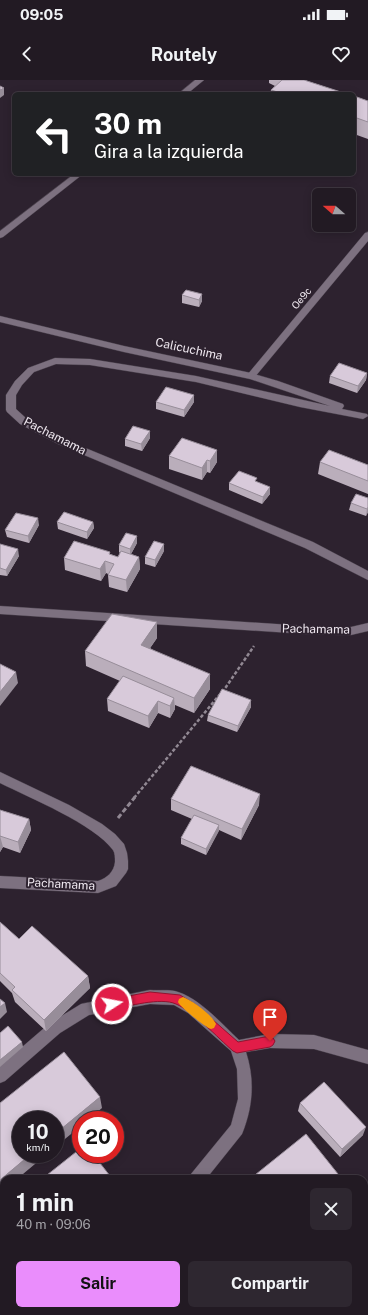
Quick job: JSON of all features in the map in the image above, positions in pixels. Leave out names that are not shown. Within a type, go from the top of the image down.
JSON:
[{"type":"street","points":[[185,92],[200,80]]},
{"type":"street","points":[[0,235],[76,176]]},
{"type":"street","name":"Oe9c","points":[[251,376],[368,235]]},
{"type":"street","name":"Calicuchima","points":[[0,320],[124,349],[251,376],[321,399],[366,416]]},
{"type":"street","name":"Pachamama","points":[[366,416],[300,404],[196,379],[90,362],[55,361],[31,370],[18,382],[11,395],[11,410],[24,422],[62,442],[309,545],[368,576]]},
{"type":"street","name":"Pachamama","points":[[0,610],[266,628],[351,632],[368,627]]},
{"type":"street","name":"Pachamama","points":[[0,777],[80,818],[105,834],[120,849],[122,869],[111,882],[98,887],[0,882]]},
{"type":"street","points":[[0,1076],[56,1028],[86,1010],[150,997],[176,998],[193,1008],[237,1047],[244,1069],[245,1099],[237,1130],[199,1175]]},
{"type":"street","points":[[237,1047],[270,1041],[314,1042],[368,1057]]},
{"type":"path","points":[[105,834],[226,687],[266,628]]},
{"type":"building","points":[[282,80],[304,80],[341,92],[278,92],[271,90]]},
{"type":"building","points":[[356,97],[368,101],[368,122],[356,118]]},
{"type":"building","points":[[186,290],[202,294],[199,300],[182,295]]},
{"type":"building","points":[[339,363],[367,373],[358,386],[330,376]]},
{"type":"building","points":[[166,387],[194,395],[184,410],[156,402]]},
{"type":"building","points":[[133,426],[150,431],[141,444],[125,439]]},
{"type":"building","points":[[182,438],[217,450],[210,461],[207,460],[202,468],[169,456]]},
{"type":"building","points":[[329,450],[368,465],[368,481],[320,462]]},
{"type":"building","points":[[239,471],[257,478],[255,481],[270,487],[263,497],[229,483]]},
{"type":"building","points":[[356,494],[368,498],[367,509],[351,503]]},
{"type":"building","points":[[64,512],[93,522],[87,532],[57,522]]},
{"type":"building","points":[[16,513],[38,518],[28,536],[5,530]]},
{"type":"building","points":[[126,533],[137,536],[130,549],[119,545]]},
{"type":"building","points":[[74,541],[110,552],[109,554],[118,557],[121,551],[139,557],[126,580],[108,575],[114,564],[105,561],[100,569],[64,558]]},
{"type":"building","points":[[154,541],[164,544],[155,560],[145,557]]},
{"type":"building","points":[[0,544],[18,549],[6,570],[0,568]]},
{"type":"building","points":[[112,614],[157,622],[141,645],[210,674],[194,698],[85,651]]},
{"type":"building","points":[[0,664],[16,672],[0,692]]},
{"type":"building","points":[[123,676],[174,698],[170,706],[158,701],[148,716],[107,699]]},
{"type":"building","points":[[222,689],[251,700],[238,726],[208,715]]},
{"type":"building","points":[[191,766],[260,794],[242,829],[171,799]]},
{"type":"building","points":[[0,810],[29,819],[18,842],[0,836]]},
{"type":"building","points":[[194,815],[219,825],[206,849],[181,838]]},
{"type":"building","points":[[0,922],[19,939],[32,926],[88,976],[44,1020],[12,990],[15,987],[0,973]]},
{"type":"building","points":[[0,999],[5,1003],[0,1007]]},
{"type":"building","points":[[8,1026],[22,1042],[0,1060],[0,1033]]},
{"type":"building","points":[[64,1052],[100,1097],[83,1111],[72,1111],[72,1120],[64,1127],[64,1111],[12,1111],[12,1163],[20,1163],[6,1175],[0,1175],[0,1103]]},
{"type":"building","points":[[324,1082],[366,1127],[342,1149],[300,1103]]},
{"type":"building","points":[[306,1134],[339,1175],[255,1175]]},
{"type":"building","points":[[72,1155],[72,1163],[100,1163],[109,1175],[47,1175]]},
{"type":"slow traffic","points":[[183,1002],[193,1008],[211,1024]]},
{"type":"route","points":[[112,1004],[150,997],[176,998],[193,1008],[237,1047],[270,1041]]}]
